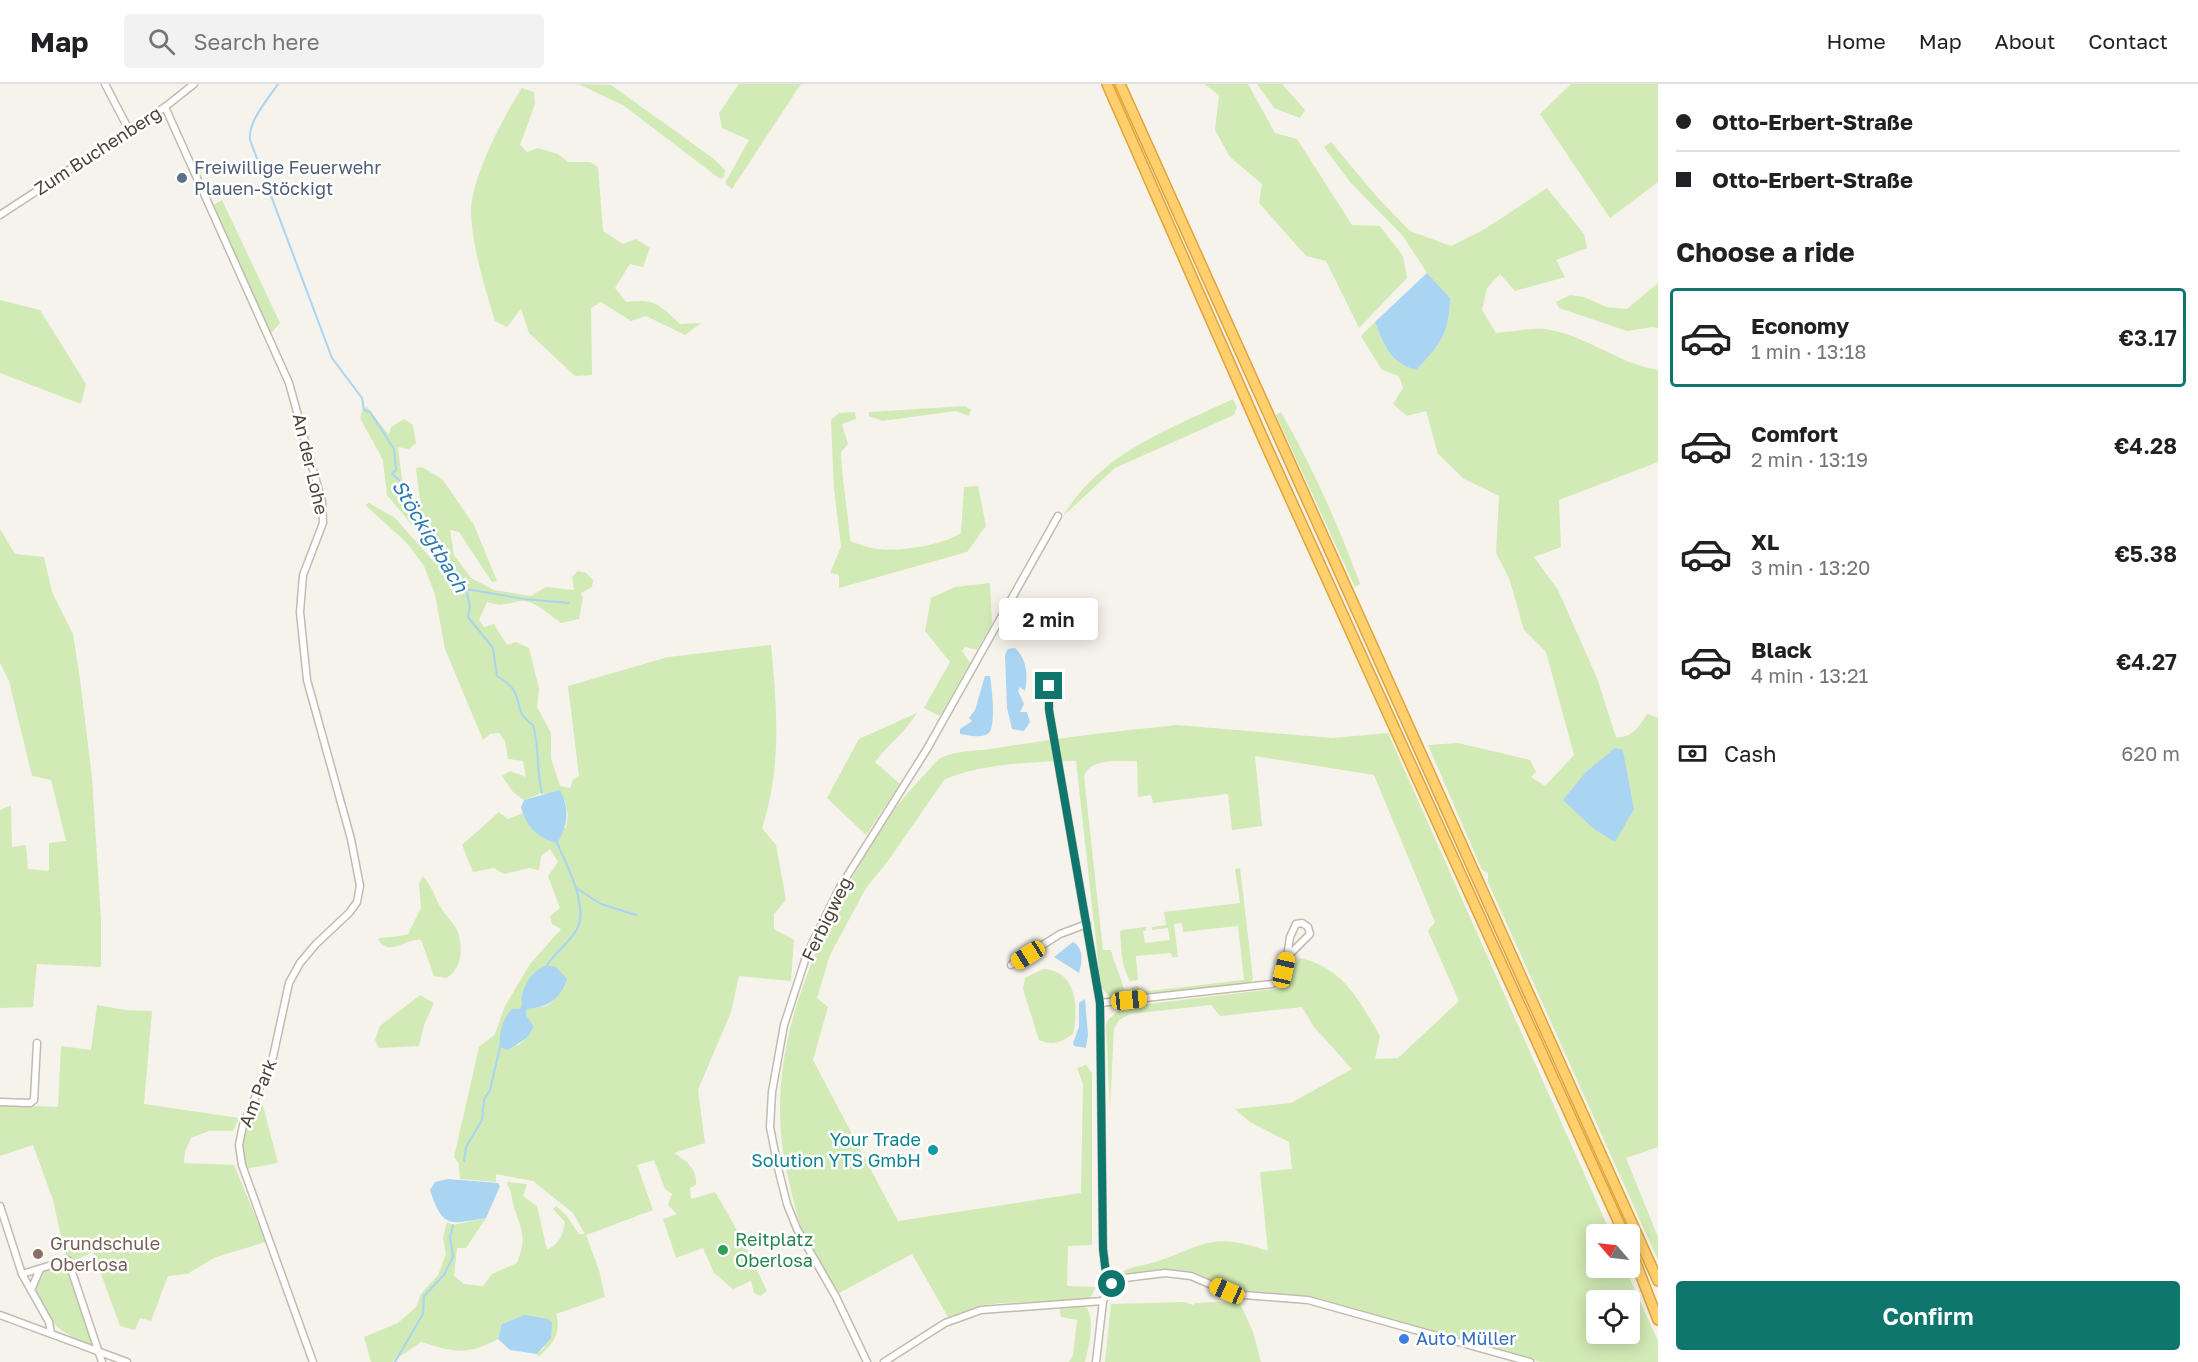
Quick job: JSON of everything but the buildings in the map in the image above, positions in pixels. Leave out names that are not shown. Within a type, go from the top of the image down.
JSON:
[{"type":"highway","points":[[1107,84],[1242,392],[1619,1224]]},
{"type":"highway","points":[[1119,84],[1658,1281]]},
{"type":"highway","points":[[1640,1273],[1658,1320]]},
{"type":"street","points":[[105,84],[129,130]]},
{"type":"street","name":"Zum Buchenberg","points":[[0,215],[165,107],[194,84]]},
{"type":"street","name":"An der Lohe","points":[[165,107],[289,383],[322,502],[323,523],[303,575],[300,612],[307,680],[351,839]]},
{"type":"street","name":"Ferbigweg","points":[[867,1362],[836,1297],[797,1229],[787,1204],[778,1168],[770,1127],[772,1092],[784,1025],[807,954],[839,888],[927,749],[1058,516]]},
{"type":"street","points":[[1049,686],[1049,710],[1100,1003],[1103,1249],[1106,1274],[1112,1284]]},
{"type":"street","name":"Am Park","points":[[313,1362],[242,1165],[239,1145],[243,1125],[273,1057],[289,983],[305,957],[357,902],[360,886],[351,839]]},
{"type":"street","points":[[1100,1003],[1272,984],[1281,978],[1293,928],[1296,924],[1302,923],[1308,927],[1310,934],[1287,957]]},
{"type":"street","points":[[1011,965],[1060,934],[1087,924]]},
{"type":"street","points":[[0,1102],[30,1103],[34,1101],[37,1043]]},
{"type":"street","points":[[0,1206],[22,1274],[31,1295],[49,1322],[51,1333]]},
{"type":"street","points":[[22,1274],[68,1260],[102,1362]]},
{"type":"street","points":[[31,1295],[31,1285],[40,1269]]},
{"type":"street","points":[[1096,1362],[1103,1301],[1112,1284],[1125,1278],[1165,1273],[1191,1276],[1227,1291],[1308,1300],[1530,1362]]},
{"type":"street","points":[[884,1362],[945,1323],[970,1313],[1008,1306],[1103,1301]]},
{"type":"street","points":[[0,1315],[127,1362]]},
{"type":"street","points":[[860,1362],[863,1354]]},
{"type":"green space","points":[[578,84],[611,85],[714,159],[725,170],[724,177],[720,179],[623,105]]},
{"type":"green space","points":[[739,84],[801,84],[732,189],[725,183],[749,140],[722,128],[719,113]]},
{"type":"green space","points":[[1204,84],[1248,84],[1275,133],[1297,139],[1352,225],[1380,226],[1403,256],[1407,278],[1359,328],[1326,261],[1306,256],[1259,203],[1262,184],[1230,157],[1215,130],[1219,95]]},
{"type":"green space","points":[[1257,84],[1282,84],[1305,110],[1300,118],[1274,108]]},
{"type":"green space","points":[[1571,84],[1658,84],[1658,182],[1610,218],[1540,114]]},
{"type":"green space","points":[[522,88],[534,92],[535,104],[520,145],[527,152],[538,148],[558,154],[568,162],[590,162],[598,167],[603,231],[623,244],[636,239],[650,248],[643,267],[630,264],[615,288],[626,302],[644,301],[656,304],[680,324],[701,323],[685,335],[646,316],[631,321],[601,302],[591,308],[592,375],[575,376],[529,333],[521,309],[507,327],[495,321],[474,239],[472,198],[489,148]]},
{"type":"green space","points":[[1331,142],[1378,198],[1410,231],[1451,246],[1485,229],[1547,188],[1584,234],[1587,248],[1556,260],[1565,277],[1515,291],[1500,274],[1487,288],[1482,310],[1496,333],[1537,329],[1558,332],[1587,342],[1629,362],[1658,370],[1658,462],[1559,500],[1561,547],[1534,557],[1558,590],[1597,678],[1616,737],[1631,734],[1647,714],[1658,718],[1658,1147],[1626,1158],[1658,1237],[1658,1260],[1488,882],[1488,873],[1482,870],[1428,745],[1458,743],[1530,760],[1536,772],[1531,777],[1545,786],[1574,755],[1546,652],[1524,630],[1509,578],[1496,553],[1499,496],[1464,479],[1438,454],[1426,411],[1407,416],[1393,404],[1403,388],[1399,376],[1382,370],[1361,336],[1375,322],[1385,346],[1394,358],[1416,370],[1442,338],[1448,321],[1450,298],[1427,273],[1403,236],[1350,182],[1324,147]],"holes":[[[1623,750],[1634,809],[1586,772]]]},
{"type":"green space","points":[[222,200],[280,323],[271,333],[212,206]]},
{"type":"green space","points":[[1658,283],[1658,328],[1627,331],[1559,308],[1556,302],[1570,295],[1584,297],[1606,307],[1627,309]]},
{"type":"green space","points":[[0,300],[40,310],[86,384],[81,404],[0,373]]},
{"type":"green space","points":[[1233,399],[1237,407],[1234,415],[1115,468],[1063,516],[1097,475],[1117,459],[1161,432]]},
{"type":"green space","points":[[965,406],[971,410],[969,416],[956,411],[882,421],[869,416],[869,412]]},
{"type":"green space","points":[[367,407],[389,435],[391,427],[404,419],[413,425],[416,443],[409,449],[398,447],[404,494],[415,504],[420,502],[416,468],[422,467],[443,480],[474,525],[497,581],[492,582],[459,532],[450,530],[454,555],[471,578],[494,590],[531,596],[546,587],[574,590],[572,577],[578,571],[586,573],[593,580],[592,587],[581,593],[583,597],[579,619],[561,623],[536,605],[520,601],[501,605],[487,602],[479,620],[484,627],[494,624],[507,645],[516,642],[529,648],[539,689],[537,707],[551,733],[551,758],[560,786],[570,788],[573,780],[579,776],[568,686],[668,657],[771,645],[776,714],[775,760],[773,783],[762,828],[776,845],[786,900],[774,914],[774,929],[794,940],[791,981],[739,976],[731,1012],[698,1090],[705,1143],[674,1153],[687,1162],[695,1175],[696,1185],[690,1188],[691,1199],[715,1192],[743,1241],[767,1291],[760,1296],[754,1293],[751,1281],[733,1289],[714,1273],[703,1248],[676,1258],[663,1219],[677,1214],[668,1205],[672,1194],[665,1189],[654,1160],[637,1165],[653,1210],[586,1235],[599,1270],[605,1297],[556,1314],[557,1333],[548,1348],[538,1357],[537,1354],[545,1347],[499,1333],[498,1339],[477,1348],[460,1351],[421,1342],[392,1362],[371,1362],[364,1337],[398,1323],[416,1307],[421,1294],[438,1275],[446,1254],[443,1238],[447,1222],[453,1225],[486,1218],[466,1248],[457,1248],[454,1276],[464,1284],[483,1286],[492,1274],[517,1263],[523,1240],[508,1182],[527,1184],[523,1196],[537,1206],[547,1250],[555,1245],[564,1227],[565,1222],[553,1209],[556,1206],[566,1215],[579,1234],[585,1234],[573,1213],[533,1181],[496,1174],[496,1182],[460,1179],[459,1164],[454,1157],[479,1047],[495,1034],[505,1006],[530,964],[561,929],[552,924],[550,916],[560,908],[548,876],[558,862],[550,849],[541,856],[539,870],[529,868],[504,874],[494,868],[473,872],[462,845],[499,812],[508,819],[523,813],[531,828],[566,828],[568,815],[565,800],[542,793],[524,800],[513,792],[502,776],[510,771],[526,777],[523,761],[508,759],[505,741],[499,733],[490,734],[483,740],[445,649],[435,594],[424,566],[406,542],[365,505],[369,503],[395,518],[435,563],[432,549],[387,495],[383,460],[360,418],[362,411]],"holes":[[[530,978],[554,1001],[546,1006],[527,1009],[526,1015],[534,1026],[528,1037],[517,1046],[518,1009],[520,1010],[523,1005],[522,995]]]},
{"type":"green space","points":[[855,412],[856,419],[842,424],[848,444],[841,452],[850,541],[886,550],[921,547],[944,541],[961,533],[964,487],[978,486],[986,526],[967,552],[839,588],[839,575],[830,573],[841,547],[834,489],[831,420],[839,413]]},
{"type":"green space","points":[[1281,412],[1334,518],[1360,584],[1355,587],[1276,415]]},
{"type":"green space","points":[[0,529],[15,554],[44,557],[52,592],[73,634],[92,778],[101,919],[101,967],[37,964],[33,1007],[0,1008],[0,810],[11,805],[12,847],[26,845],[28,869],[49,871],[49,843],[66,841],[51,780],[32,776],[9,681],[0,663]]},
{"type":"green space","points":[[990,583],[992,624],[977,650],[965,647],[962,651],[970,663],[940,716],[924,708],[950,662],[925,631],[931,598],[955,587]]},
{"type":"green space","points":[[917,713],[875,762],[900,784],[866,835],[827,798],[859,739]]},
{"type":"green space","points":[[1177,725],[1333,738],[1388,733],[1607,1224],[1586,1224],[1586,1278],[1630,1278],[1635,1290],[1586,1290],[1586,1344],[1640,1344],[1640,1301],[1658,1341],[1658,1362],[1541,1362],[1310,1296],[1244,1291],[1226,1287],[1192,1271],[1156,1270],[1120,1274],[1123,1271],[1198,1246],[1221,1241],[1249,1245],[1268,1251],[1260,1172],[1292,1169],[1289,1142],[1250,1122],[1235,1109],[1291,1103],[1352,1069],[1314,1027],[1302,1007],[1220,1016],[1211,1005],[1130,1014],[1119,1020],[1114,1029],[1110,1108],[1106,1026],[1108,1020],[1123,1007],[1283,988],[1299,958],[1327,969],[1338,977],[1357,998],[1380,1036],[1375,1059],[1398,1058],[1459,1001],[1428,931],[1435,922],[1374,775],[1255,756],[1262,826],[1232,830],[1228,794],[1153,803],[1151,795],[1138,797],[1137,761],[1099,763],[1088,770],[1084,776],[1103,950],[1111,950],[1121,980],[1124,990],[1119,998],[1110,997],[1101,987],[1076,761],[990,767],[944,780],[888,861],[866,888],[830,955],[817,998],[828,1007],[813,1060],[898,1221],[1081,1193],[1083,1084],[1077,1068],[1086,1065],[1092,1073],[1092,1245],[1068,1246],[1067,1286],[1096,1287],[1089,1300],[1001,1303],[980,1306],[948,1317],[912,1254],[839,1293],[806,1239],[788,1178],[781,1135],[780,1093],[785,1053],[794,1013],[823,936],[862,860],[884,824],[899,803],[939,760],[962,752]]},
{"type":"green space","points":[[1240,868],[1253,979],[1250,983],[1136,996],[1132,993],[1132,987],[1139,986],[1140,992],[1244,980],[1238,926],[1183,932],[1182,923],[1174,924],[1178,957],[1172,957],[1171,953],[1136,956],[1138,980],[1130,981],[1123,962],[1120,931],[1146,927],[1146,931],[1143,931],[1145,943],[1170,940],[1168,928],[1152,930],[1152,927],[1166,925],[1164,912],[1240,903],[1235,869]]},
{"type":"green space","points":[[423,876],[459,935],[461,949],[459,963],[452,974],[446,978],[434,976],[421,940],[387,947],[378,939],[408,934],[421,908],[419,883]]},
{"type":"green space","points":[[1043,969],[1054,971],[1069,983],[1075,1002],[1073,1034],[1057,1042],[1049,1043],[1039,1040],[1023,989],[1025,978]]},
{"type":"green space","points":[[420,995],[434,1003],[424,1025],[419,1046],[379,1048],[375,1040],[380,1026]]},
{"type":"green space","points":[[97,1005],[125,1010],[152,1011],[144,1104],[239,1118],[233,1131],[209,1131],[191,1138],[185,1151],[184,1163],[234,1165],[266,1242],[216,1257],[187,1274],[168,1276],[151,1321],[140,1318],[135,1330],[120,1326],[93,1252],[73,1261],[66,1258],[53,1200],[33,1145],[0,1156],[0,1104],[58,1107],[61,1046],[91,1050]]},
{"type":"green space","points":[[258,1099],[262,1102],[278,1163],[245,1169],[244,1133]]},
{"type":"green space","points":[[65,1265],[93,1341],[91,1345],[71,1336],[55,1325],[37,1301],[33,1290],[41,1272]]},
{"type":"green space","points":[[1239,1301],[1253,1332],[1261,1362],[1105,1362],[1111,1304],[1185,1302],[1193,1305],[1195,1303]]},
{"type":"green space","points":[[1059,1307],[1087,1308],[1091,1321],[1088,1349],[1085,1362],[1069,1362],[1073,1355],[1077,1320],[1061,1317]]},
{"type":"water","points":[[1427,273],[1450,298],[1448,321],[1442,338],[1416,370],[1394,358],[1385,346],[1375,322]]},
{"type":"water","points":[[1015,648],[1022,657],[1026,673],[1025,691],[1020,687],[1018,691],[1024,704],[1020,712],[1027,712],[1030,722],[1024,731],[1012,729],[1007,708],[1005,655],[1008,649]]},
{"type":"water","points":[[985,676],[990,676],[992,689],[991,729],[989,733],[982,736],[960,734],[960,729],[972,721],[969,718],[975,710]]},
{"type":"water","points":[[1615,748],[1623,750],[1634,809],[1615,842],[1594,829],[1563,800],[1586,772]]},
{"type":"water","points":[[560,790],[565,804],[566,817],[564,830],[557,843],[538,835],[533,830],[521,807],[524,800]]},
{"type":"water","points":[[1073,942],[1081,952],[1079,973],[1054,957]]},
{"type":"water","points":[[547,965],[556,967],[567,979],[561,992],[547,1004],[527,1009],[526,1015],[534,1026],[528,1037],[508,1050],[500,1047],[501,1032],[506,1018],[512,1009],[520,1009],[522,995],[528,981],[534,973]]},
{"type":"water","points":[[1085,999],[1088,1035],[1086,1048],[1074,1046],[1073,1043],[1079,1027],[1079,1003]]},
{"type":"water","points":[[448,1179],[498,1183],[500,1186],[486,1218],[457,1222],[444,1218],[430,1190],[435,1182]]},
{"type":"water","points":[[525,1315],[548,1319],[552,1322],[551,1338],[537,1354],[510,1350],[498,1339],[502,1324]]},
{"type":"waterway","name":"Stöckigtbach","points":[[278,84],[255,118],[250,140],[332,358],[362,398],[364,410],[370,412],[394,449],[396,470],[392,474],[399,480],[404,500],[430,528],[438,543],[444,563],[457,573],[466,589],[470,607],[468,617],[493,648],[497,676],[513,689],[521,713],[533,725],[542,793]]},
{"type":"waterway","points":[[466,589],[524,599],[569,603]]},
{"type":"waterway","name":"Stöckigtbach","points":[[547,965],[574,934],[580,920],[575,885],[557,843]]},
{"type":"waterway","name":"Stöckigtbach","points":[[576,888],[601,904],[636,915]]},
{"type":"waterway","name":"Stöckigtbach","points":[[464,1161],[466,1147],[482,1120],[484,1099],[490,1090],[500,1047]]},
{"type":"waterway","name":"Stöckigtbach","points":[[395,1362],[423,1314],[424,1296],[444,1275],[453,1257],[450,1237],[453,1225]]},
{"type":"place","name":"Freiwillige Feuerwehr Plauen-Stöckigt","points":[[182,178]]},
{"type":"place","name":"Your Trade Solution YTS GmbH","points":[[933,1150]]},
{"type":"place","name":"Reitplatz Oberlosa","points":[[723,1250]]},
{"type":"place","name":"Grundschule Oberlosa","points":[[38,1254]]},
{"type":"place","name":"Auto Müller","points":[[1404,1339]]},
{"type":"route","points":[[1049,686],[1049,710],[1100,1003],[1103,1249],[1106,1274],[1112,1284]]}]
